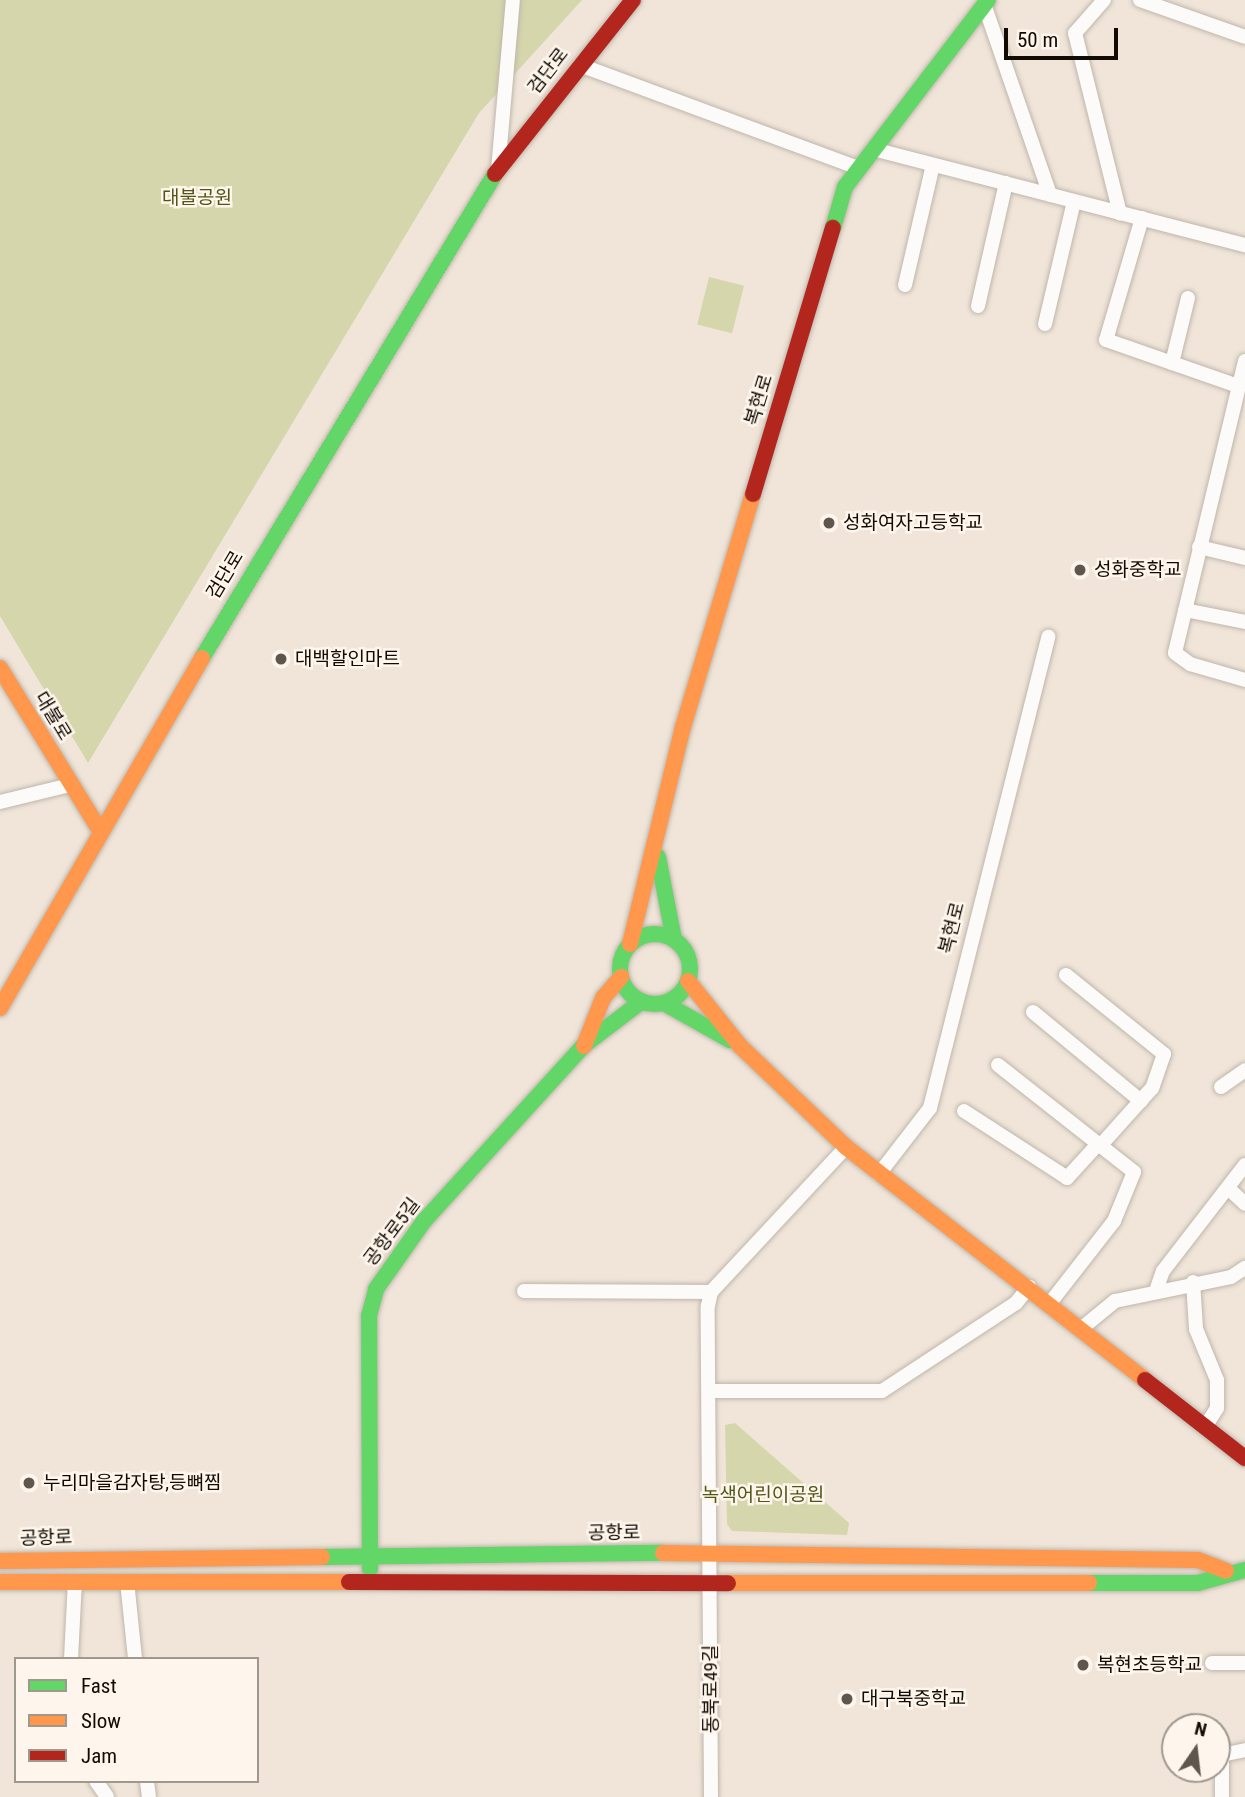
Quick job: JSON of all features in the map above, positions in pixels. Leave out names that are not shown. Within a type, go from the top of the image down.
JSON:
[{"type":"main road","name":"검단로","points":[[0,1008],[99,829],[498,170],[633,0]]},
{"type":"main road","name":"복현로","points":[[629,944],[657,853],[683,727],[845,187],[986,2]]},
{"type":"main road","name":"대불로","points":[[0,668],[99,829]]},
{"type":"main road","points":[[657,853],[674,939],[688,958],[688,981],[740,1046],[846,1147],[879,1174],[1050,1303],[1245,1458]]},
{"type":"main road","points":[[583,1046],[603,998],[621,977],[629,944],[651,934],[674,939]]},
{"type":"main road","points":[[621,977],[642,1002]]},
{"type":"main road","points":[[664,1003],[688,981]]},
{"type":"main road","points":[[583,1046],[642,1002],[664,1003],[740,1046]]},
{"type":"main road","name":"공항로5길","points":[[370,1581],[369,1316],[376,1289],[424,1221],[583,1046]]},
{"type":"main road","name":"공항로","points":[[0,1561],[713,1552],[1198,1560],[1226,1571]]},
{"type":"main road","name":"공항로","points":[[0,1582],[1198,1583],[1226,1571],[1245,1570]]},
{"type":"street","name":"검단로","points":[[498,170],[513,0]]},
{"type":"street","points":[[1104,0],[1075,33],[1120,213]]},
{"type":"street","points":[[1140,0],[1245,37]]},
{"type":"street","points":[[986,2],[1050,195]]},
{"type":"street","points":[[580,65],[859,168]]},
{"type":"street","points":[[873,149],[1245,245]]},
{"type":"street","points":[[905,285],[933,165]]},
{"type":"street","points":[[978,306],[1006,183]]},
{"type":"street","points":[[1045,324],[1074,201]]},
{"type":"street","points":[[1142,218],[1106,341],[1238,386]]},
{"type":"street","points":[[1172,363],[1188,298]]},
{"type":"street","points":[[1245,361],[1175,653],[1245,680]]},
{"type":"street","points":[[1199,547],[1245,558]]},
{"type":"street","points":[[1185,610],[1245,622]]},
{"type":"street","name":"복현로","points":[[879,1174],[930,1108],[1048,637]]},
{"type":"street","points":[[0,802],[70,785]]},
{"type":"street","points":[[964,1111],[1067,1178],[1141,1101],[1162,1072],[1164,1054],[1066,975]]},
{"type":"street","points":[[1033,1012],[1141,1101]]},
{"type":"street","points":[[998,1065],[1134,1171],[1126,1202],[1050,1303]]},
{"type":"street","points":[[1221,1087],[1245,1070]]},
{"type":"street","points":[[524,1291],[711,1292],[846,1147]]},
{"type":"street","points":[[1157,1288],[1163,1271],[1245,1165]]},
{"type":"street","points":[[1228,1188],[1245,1204]]},
{"type":"street","points":[[1082,1328],[1115,1301],[1157,1288],[1193,1282],[1245,1268]]},
{"type":"street","points":[[1193,1282],[1196,1329],[1217,1380],[1217,1408],[1205,1427]]},
{"type":"street","points":[[710,1391],[882,1391],[1016,1303],[1029,1287]]},
{"type":"street","name":"동북로49길","points":[[711,1292],[711,1797]]},
{"type":"street","points":[[71,1657],[75,1581]]},
{"type":"street","points":[[127,1581],[135,1657]]},
{"type":"street","points":[[1212,1663],[1245,1662]]},
{"type":"street","points":[[1222,1797],[1222,1755],[1245,1750]]},
{"type":"green space","name":"대불공원","points":[[0,0],[582,0],[479,113],[88,763],[0,616]]},
{"type":"green space","points":[[709,277],[744,286],[732,333],[697,325]]},
{"type":"green space","name":"녹색어린이공원","points":[[735,1423],[849,1523],[847,1535],[732,1531],[727,1524],[725,1425]]},
{"type":"traffic: fast","points":[[833,228],[845,187],[988,0]]},
{"type":"traffic: fast","points":[[202,658],[495,174]]},
{"type":"traffic: fast","points":[[658,857],[674,939]]},
{"type":"traffic: fast","points":[[655,934],[680,944],[690,969],[680,994],[655,1004],[630,994],[620,969],[630,944],[655,934]]},
{"type":"traffic: fast","points":[[370,1569],[369,1316],[376,1289],[424,1221],[583,1046],[642,1001]]},
{"type":"traffic: fast","points":[[664,1003],[730,1040]]},
{"type":"traffic: fast","points":[[322,1557],[663,1553]]},
{"type":"traffic: fast","points":[[1089,1583],[1198,1583],[1245,1570]]},
{"type":"traffic: slow","points":[[630,944],[683,727],[753,494]]},
{"type":"traffic: slow","points":[[0,1008],[202,658]]},
{"type":"traffic: slow","points":[[0,668],[99,829]]},
{"type":"traffic: slow","points":[[584,1046],[603,998],[621,977]]},
{"type":"traffic: slow","points":[[688,981],[740,1046],[846,1147],[1145,1380]]},
{"type":"traffic: slow","points":[[663,1553],[1198,1560],[1226,1571]]},
{"type":"traffic: slow","points":[[0,1561],[322,1557]]},
{"type":"traffic: slow","points":[[0,1582],[349,1582]]},
{"type":"traffic: slow","points":[[728,1583],[1089,1583]]},
{"type":"traffic: jam","points":[[495,174],[633,0]]},
{"type":"traffic: jam","points":[[753,494],[833,228]]},
{"type":"traffic: jam","points":[[1145,1380],[1245,1458]]},
{"type":"traffic: jam","points":[[349,1582],[728,1583]]},
{"type":"place","name":"성화여자고등학교","points":[[829,523]]},
{"type":"place","name":"성화중학교","points":[[1080,570]]},
{"type":"place","name":"대백할인마트","points":[[281,659]]},
{"type":"place","name":"누리마을감자탕,등뼈찜","points":[[29,1483]]},
{"type":"place","name":"복현초등학교","points":[[1083,1665]]},
{"type":"place","name":"대구북중학교","points":[[847,1699]]}]
